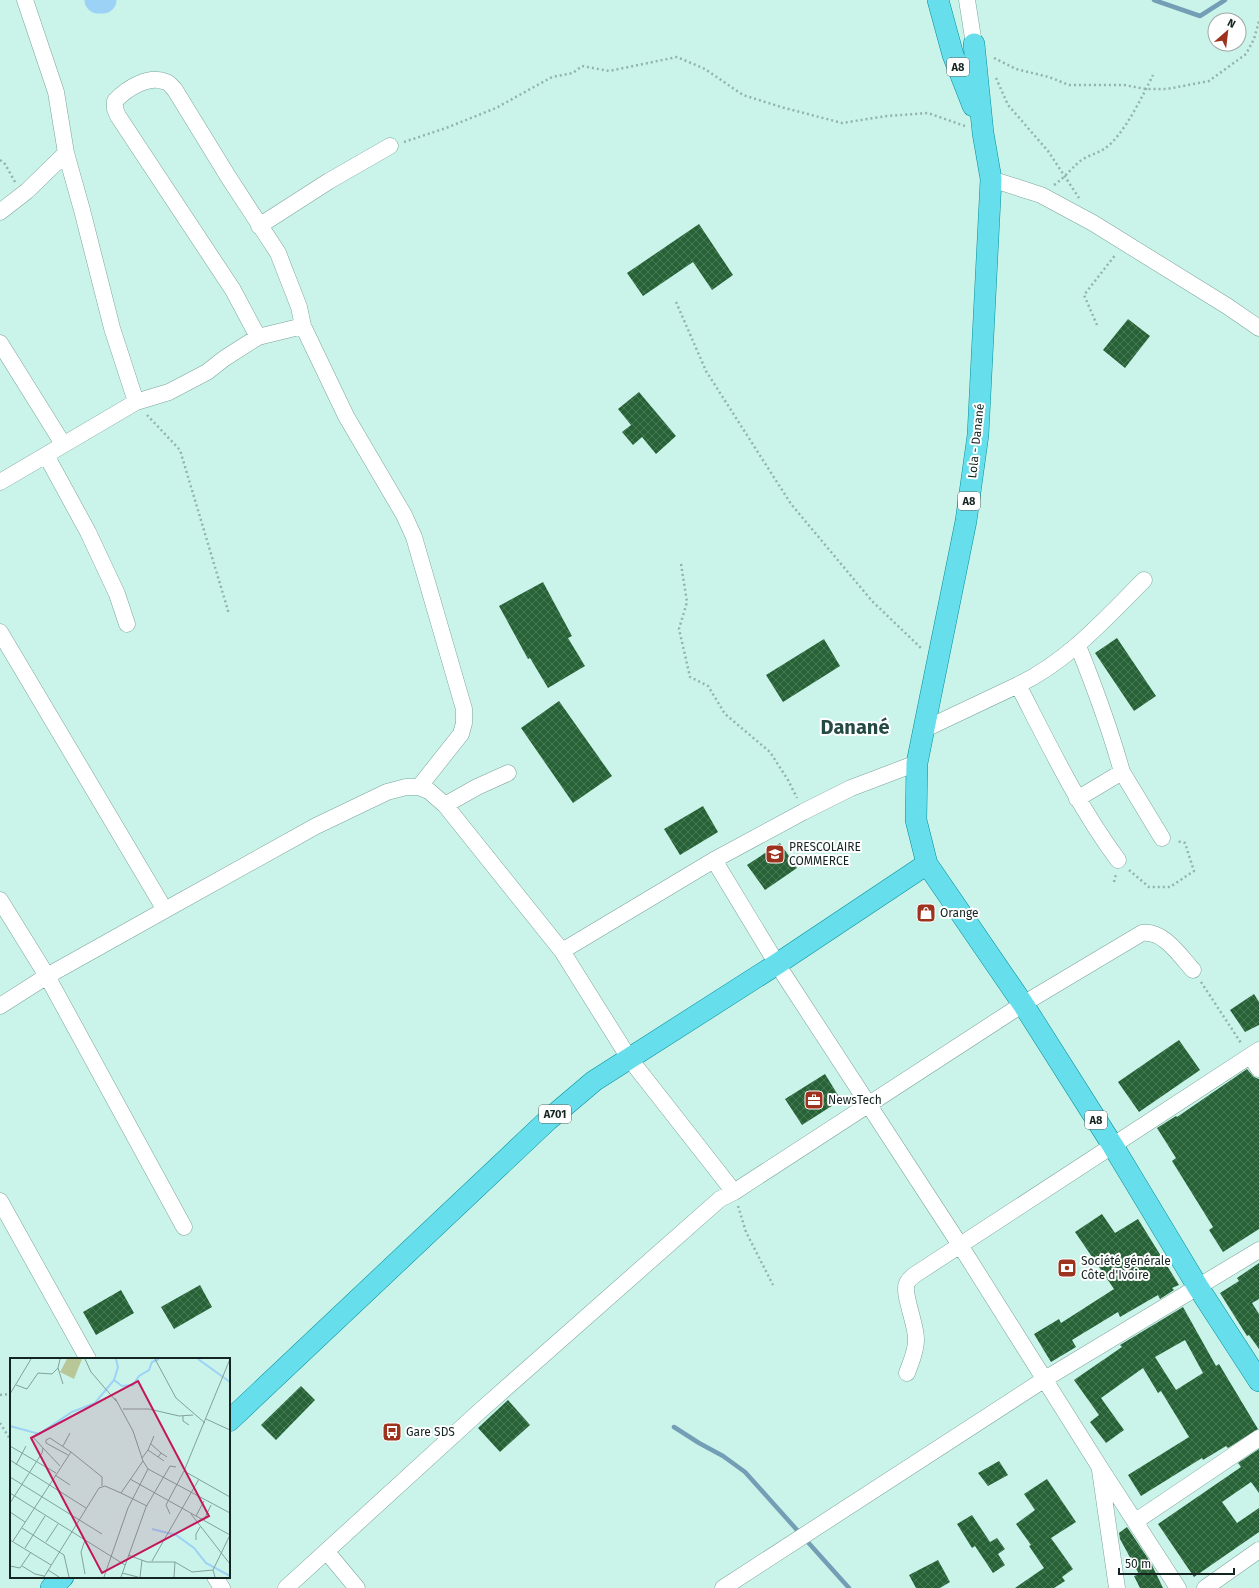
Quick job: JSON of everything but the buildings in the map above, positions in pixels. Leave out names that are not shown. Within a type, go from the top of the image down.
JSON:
[{"type":"main road","name":"Lola - Danané","points":[[938,0],[953,55],[983,133]]},
{"type":"main road","name":"Lola - Danané","points":[[927,864],[916,820],[917,763],[966,521],[978,435],[991,179],[983,133],[974,44]]},
{"type":"main road","name":"A701","points":[[230,1420],[548,1120],[594,1081],[777,964],[927,864]]},
{"type":"main road","name":"A8","points":[[927,864],[1023,1004],[1113,1146],[1198,1287],[1259,1381]]},
{"type":"main road","points":[[51,1588],[62,1578]]},
{"type":"street","points":[[25,0],[56,92],[66,153],[112,328],[136,402]]},
{"type":"street","name":"Lola - Danané","points":[[967,0],[974,44]]},
{"type":"street","points":[[258,337],[232,290],[118,116],[114,105],[119,97],[130,88],[150,80],[165,81],[175,90],[259,226],[278,253],[299,307],[303,326],[346,416],[404,515],[414,537],[464,709],[464,723],[461,734],[420,787]]},
{"type":"street","points":[[259,226],[329,181],[390,146]]},
{"type":"street","points":[[0,212],[23,194],[66,153]]},
{"type":"street","points":[[991,179],[1041,195],[1093,223],[1227,306],[1259,328]]},
{"type":"street","points":[[0,482],[136,402],[169,392],[207,372],[225,358],[258,337],[303,326]]},
{"type":"street","points":[[0,343],[63,444]]},
{"type":"street","points":[[46,455],[88,532],[117,594],[127,624]]},
{"type":"street","points":[[925,729],[1035,677],[1078,646],[1144,580]]},
{"type":"street","points":[[0,632],[165,910]]},
{"type":"street","points":[[1078,646],[1101,704],[1122,772],[1162,838]]},
{"type":"street","points":[[1018,685],[1077,799],[1118,860]]},
{"type":"street","points":[[562,951],[714,860],[803,812],[851,788],[917,763]]},
{"type":"street","points":[[1077,799],[1122,772]]},
{"type":"street","points":[[445,805],[477,787],[508,773]]},
{"type":"street","points":[[0,1006],[47,976],[316,826],[387,792],[406,787],[420,787],[429,791],[445,805],[562,951],[629,1058],[734,1192]]},
{"type":"street","points":[[714,860],[777,964],[960,1245],[1099,1466],[1178,1588]]},
{"type":"street","points":[[0,900],[47,976],[184,1227]]},
{"type":"street","points":[[286,1588],[481,1410],[720,1199],[734,1192],[1023,1004],[1142,933],[1148,932],[1155,934],[1169,943],[1193,970]]},
{"type":"street","points":[[907,1373],[914,1355],[916,1339],[906,1283],[916,1274],[1113,1146],[1256,1059]]},
{"type":"street","points":[[0,1201],[87,1358]]},
{"type":"street","points":[[722,1588],[1045,1379],[1259,1250]]},
{"type":"street","points":[[1136,1521],[1259,1438]]},
{"type":"street","points":[[1099,1466],[1117,1588]]},
{"type":"street","points":[[1205,1588],[1259,1550]]},
{"type":"street","points":[[327,1552],[357,1588]]},
{"type":"street","points":[[216,1578],[222,1588]]},
{"type":"path","points":[[974,44],[987,54],[1016,69],[1049,77],[1069,85],[1124,84],[1146,89],[1167,89],[1209,81],[1246,54],[1254,39],[1259,21]]},
{"type":"path","points":[[390,146],[446,128],[496,108],[552,77],[573,73],[582,66],[609,71],[677,57],[705,69],[743,95],[781,108],[842,123],[887,116],[928,113],[983,133]]},
{"type":"path","points":[[995,74],[1008,106],[1048,151],[1076,191],[1093,223]]},
{"type":"path","points":[[1041,195],[1066,177],[1080,161],[1104,149],[1116,139],[1153,75]]},
{"type":"path","points":[[0,160],[5,164],[23,194]]},
{"type":"path","points":[[1097,325],[1084,295],[1125,243]]},
{"type":"path","points":[[676,302],[706,371],[791,504],[872,600],[937,663]]},
{"type":"path","points":[[136,402],[180,450],[229,614]]},
{"type":"path","points":[[680,564],[687,602],[679,629],[690,677],[708,686],[725,714],[770,752],[788,780],[803,812]]},
{"type":"path","points":[[1118,860],[1149,887],[1170,888],[1194,871],[1185,843],[1162,838]]},
{"type":"path","points":[[1193,970],[1256,1059]]},
{"type":"path","points":[[734,1192],[746,1232],[773,1285]]},
{"type":"path","points":[[0,1396],[10,1394]]},
{"type":"path","points":[[0,1423],[10,1439]]},
{"type":"waterway","points":[[98,0],[103,0]]},
{"type":"waterway","points":[[1154,0],[1200,16],[1225,0]]},
{"type":"waterway","points":[[674,1427],[723,1456],[745,1472],[849,1588]]},
{"type":"place","name":"PRESCOLAIRE COMMERCE","points":[[775,854]]},
{"type":"place","name":"Orange","points":[[926,913]]},
{"type":"place","name":"NewsTech","points":[[814,1100]]},
{"type":"place","name":"Société générale Côte d'Ivoire","points":[[1067,1268]]},
{"type":"place","name":"Gare SDS","points":[[392,1432]]},
{"type":"district","name":"Danané","points":[[855,727]]}]
